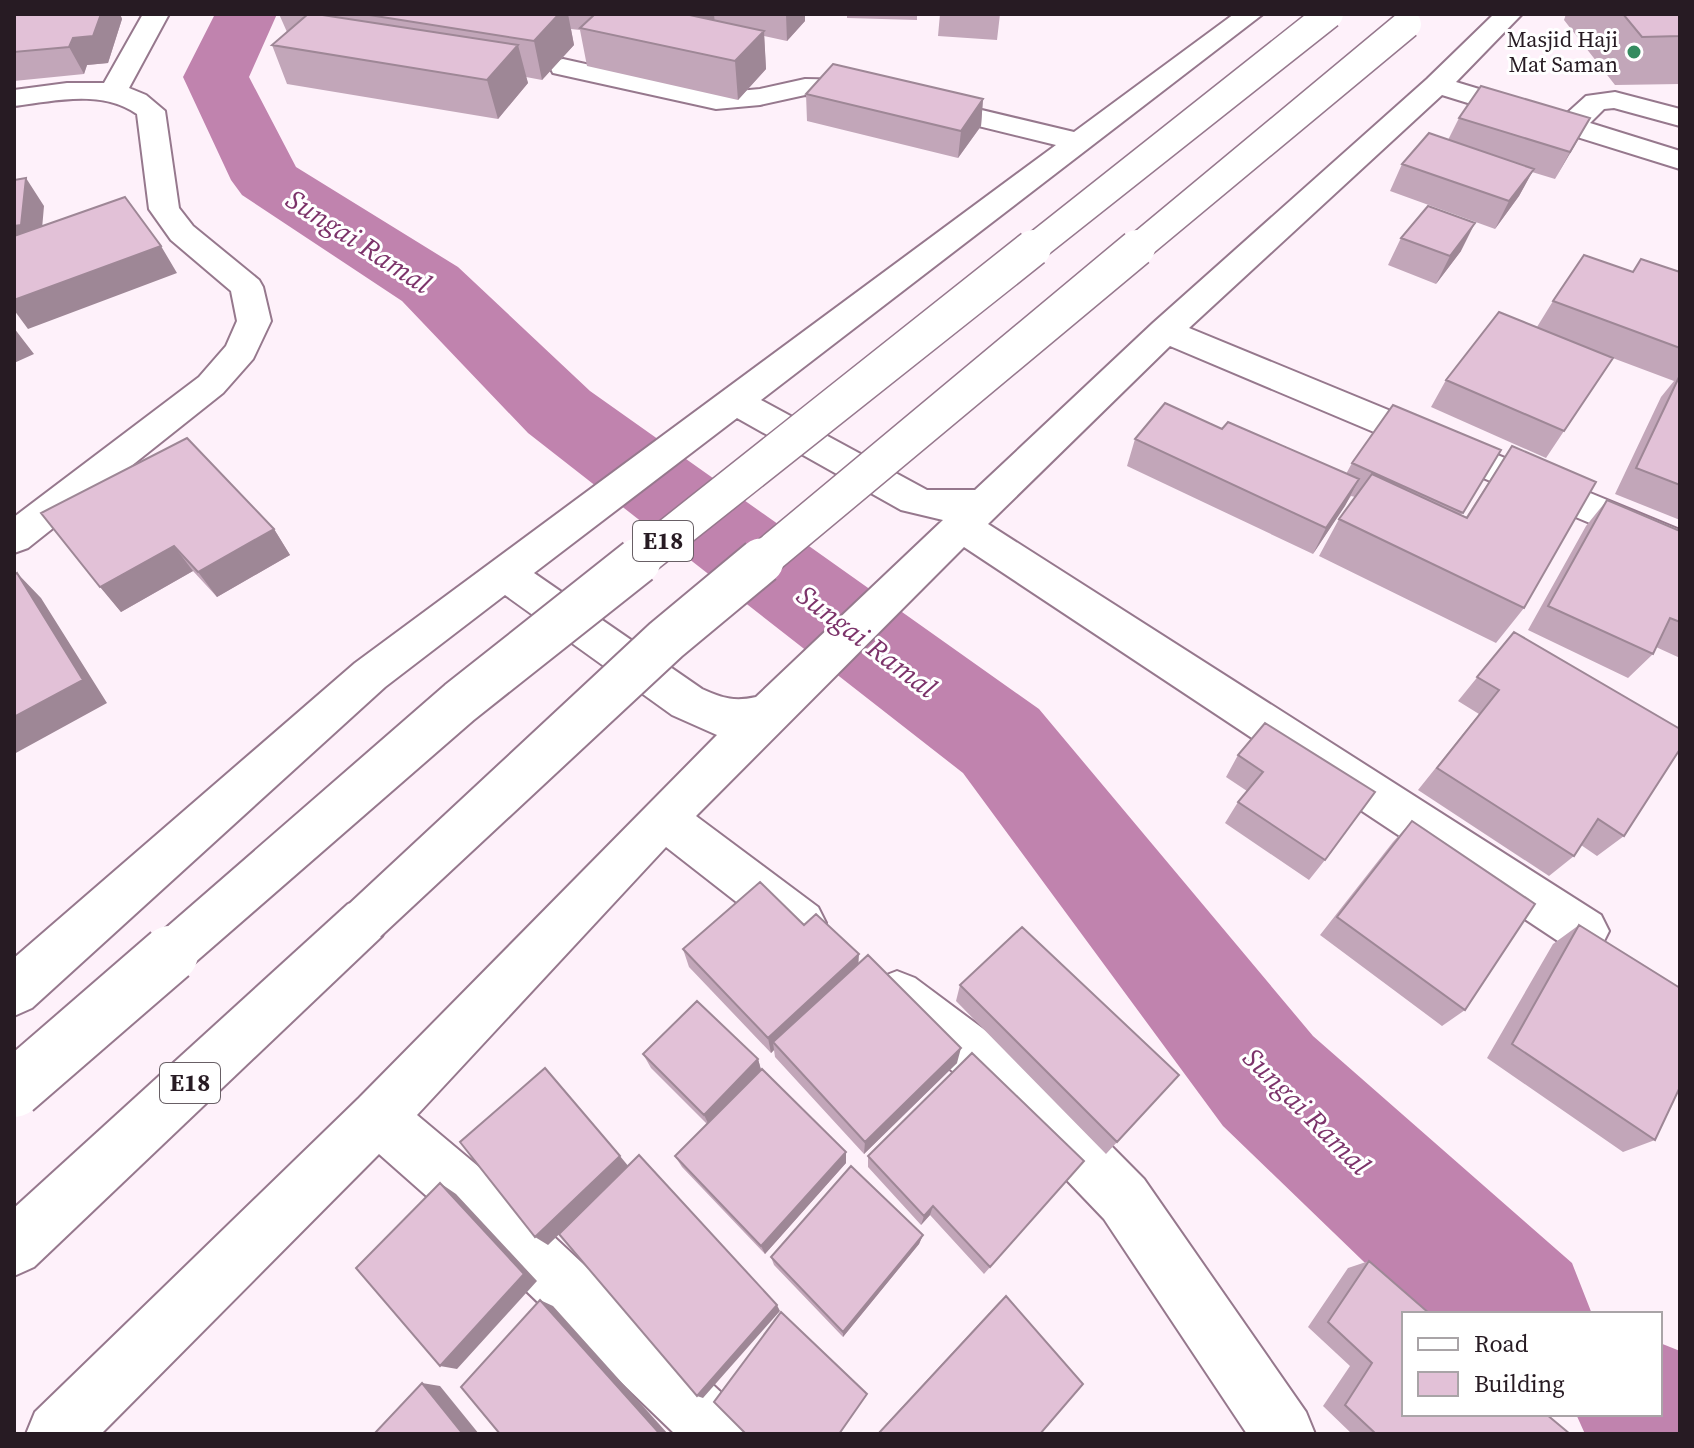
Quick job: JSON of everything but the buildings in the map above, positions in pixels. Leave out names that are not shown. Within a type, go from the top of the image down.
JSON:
[{"type":"main road","points":[[113,92],[156,14]]},
{"type":"main road","points":[[14,991],[370,675],[1250,14]]},
{"type":"main road","name":"E18","points":[[14,1089],[460,702],[1329,14]]},
{"type":"main road","points":[[57,1434],[378,1117],[663,818],[812,669],[1165,331],[1437,85],[1509,14]]},
{"type":"main road","name":"E18","points":[[14,1247],[666,640],[1412,19]]},
{"type":"main road","points":[[563,67],[716,101],[760,97],[805,87],[856,88],[1079,142]]},
{"type":"main road","points":[[1437,85],[1680,160]]},
{"type":"main road","points":[[14,98],[72,92],[113,92],[139,101],[151,111],[164,209],[182,233],[247,287],[254,321],[241,351],[211,385],[14,538]]},
{"type":"main road","points":[[1570,126],[1596,102],[1615,100],[1680,118]]},
{"type":"main road","points":[[1165,331],[1680,546]]},
{"type":"main road","points":[[735,401],[915,500],[974,514],[1584,931]]},
{"type":"main road","points":[[915,500],[922,518],[926,560]]},
{"type":"main road","points":[[505,574],[687,702],[721,718],[741,719],[771,711]]},
{"type":"main road","points":[[687,702],[708,731],[706,774]]},
{"type":"main road","points":[[663,818],[1010,1082],[1124,1199],[1284,1434]]},
{"type":"main road","points":[[378,1117],[459,1187],[720,1434]]},
{"type":"waterway","name":"Sungai Ramal","points":[[246,14],[216,77],[267,180],[430,284],[559,412],[1001,741],[1268,1081],[1519,1312]]},
{"type":"waterway","name":"Sungai Ramal","points":[[1654,1416],[1678,1434]]},
{"type":"place","name":"Masjid Haji Mat Saman","points":[[1634,52]]}]
